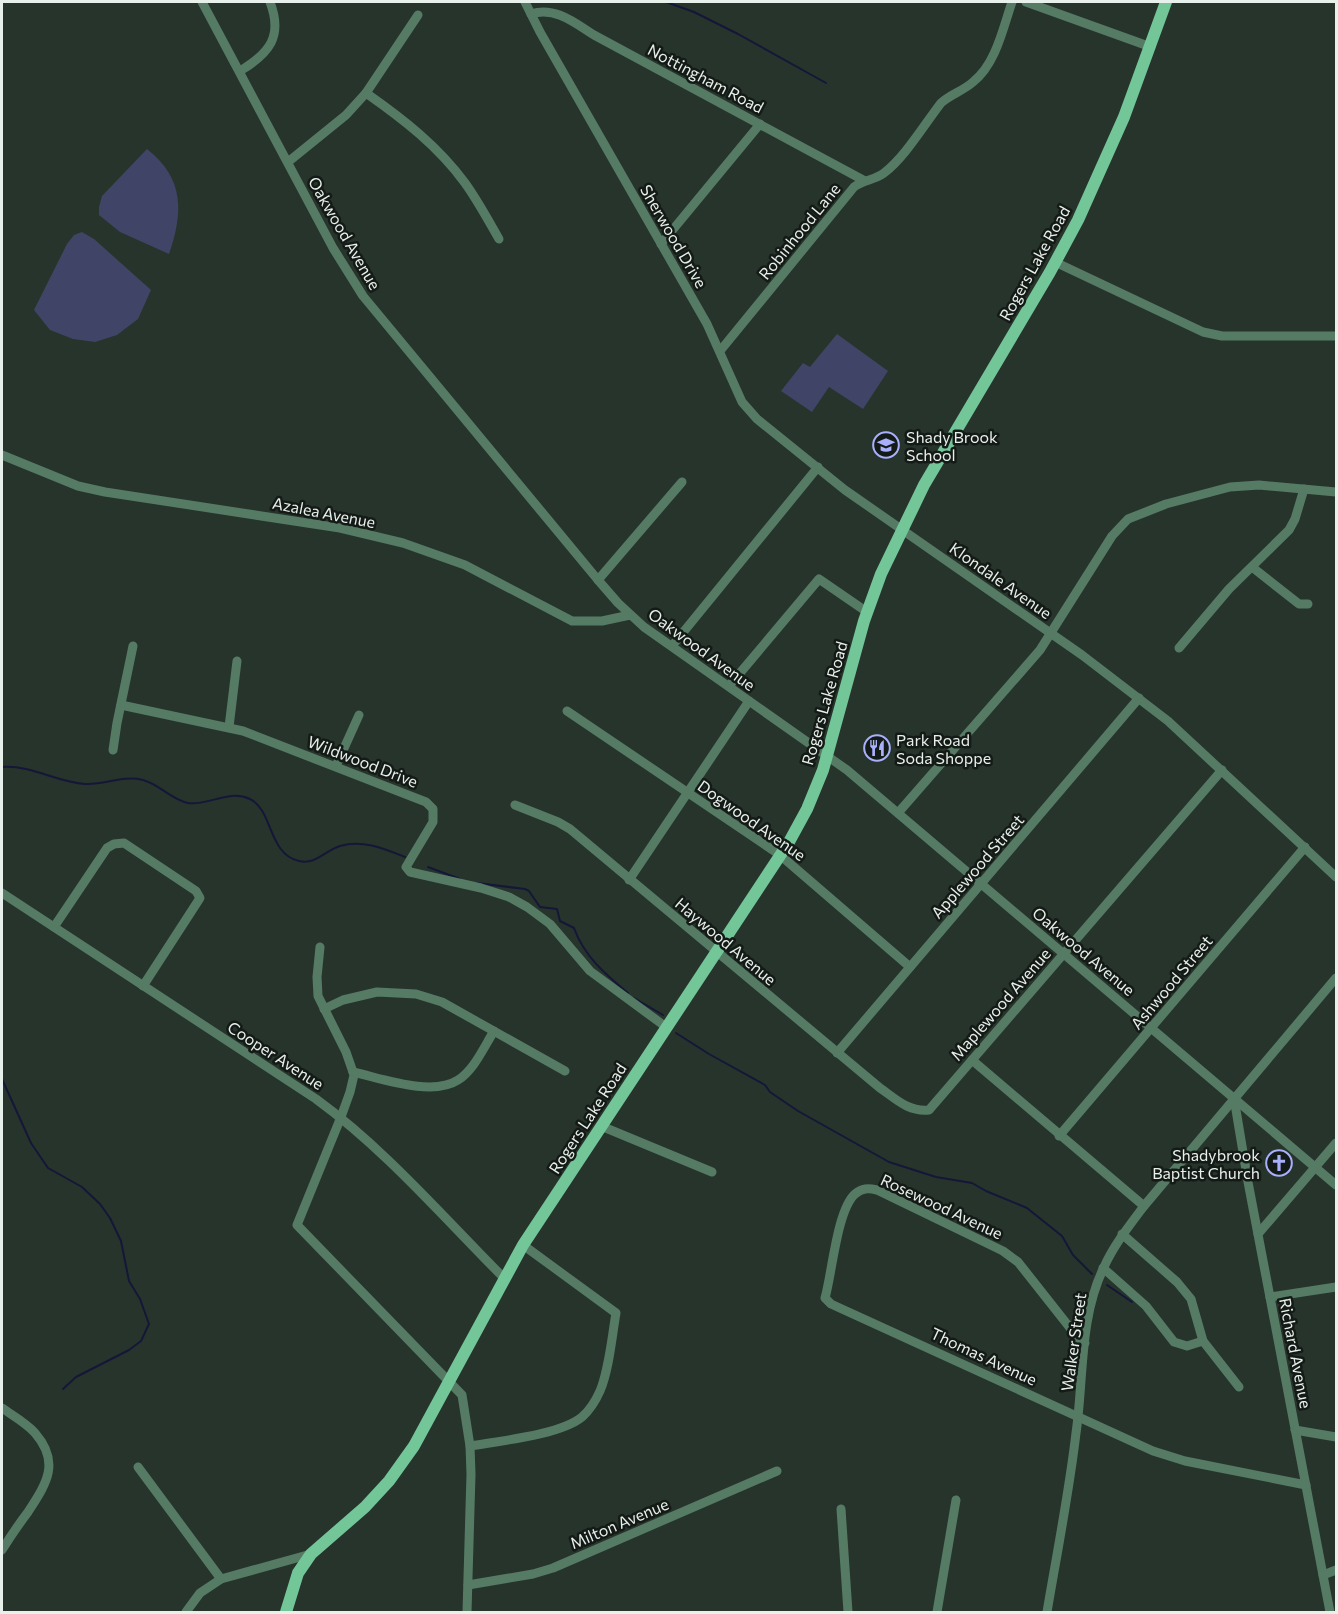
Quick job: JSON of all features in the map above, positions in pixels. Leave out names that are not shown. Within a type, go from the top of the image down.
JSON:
[{"type":"main road","name":"Rogers Lake Road","points":[[286,1612],[298,1573],[311,1554],[365,1507],[389,1481],[414,1446],[524,1245],[780,855],[807,809],[827,756],[867,612],[881,574],[933,468],[1056,262],[1107,156],[1151,47],[1166,2]]},
{"type":"street","name":"Oakwood Avenue","points":[[202,2],[333,248],[363,296],[598,580],[630,615],[827,756],[898,813],[1336,1185]]},
{"type":"street","points":[[240,71],[266,52],[273,39],[275,15],[270,2]]},
{"type":"street","name":"Sherwood Drive","points":[[525,2],[707,324],[742,402],[757,419],[818,467]]},
{"type":"street","name":"Robinhood Lane","points":[[720,351],[854,187],[883,174],[896,162],[941,103],[974,82],[982,73],[993,53],[1012,2]]},
{"type":"street","points":[[1026,2],[1151,47]]},
{"type":"street","name":"Nottingham Road","points":[[531,14],[542,11],[556,13],[567,18],[594,35],[866,181]]},
{"type":"street","points":[[288,162],[346,115],[366,93],[418,15]]},
{"type":"street","points":[[366,93],[419,132],[451,165],[476,200],[499,239]]},
{"type":"street","points":[[661,244],[760,124]]},
{"type":"street","points":[[1056,262],[1203,332],[1222,336],[1336,336]]},
{"type":"street","name":"Azalea Avenue","points":[[2,455],[78,486],[96,490],[340,528],[403,543],[465,565],[572,621],[602,621],[630,615]]},
{"type":"street","points":[[672,646],[818,467]]},
{"type":"street","name":"Klondale Avenue","points":[[818,467],[845,490],[1052,634],[1139,698],[1222,770],[1336,877]]},
{"type":"street","points":[[598,580],[682,482]]},
{"type":"street","points":[[898,813],[997,701],[1052,634],[1112,536],[1128,519],[1166,504],[1230,488],[1259,485],[1336,492]]},
{"type":"street","points":[[1179,648],[1212,606],[1289,530],[1295,519],[1304,489]]},
{"type":"street","points":[[1252,567],[1299,604],[1308,604]]},
{"type":"street","points":[[729,686],[819,579],[867,612]]},
{"type":"street","points":[[114,750],[133,646]]},
{"type":"street","points":[[229,727],[237,661]]},
{"type":"street","name":"Applewood Street","points":[[837,1053],[1139,698]]},
{"type":"street","points":[[629,880],[749,701]]},
{"type":"street","name":"Wildwood Drive","points":[[121,705],[229,727],[426,802],[433,809],[433,822],[406,867],[410,872],[481,888],[509,897],[527,907],[550,924],[590,971],[666,1027]]},
{"type":"street","name":"Dogwood Avenue","points":[[567,711],[780,855],[910,967]]},
{"type":"street","points":[[336,766],[359,715]]},
{"type":"street","name":"Maplewood Avenue","points":[[913,1110],[928,1110],[1222,770]]},
{"type":"street","name":"Haywood Avenue","points":[[515,805],[570,829],[837,1053],[880,1088],[913,1110]]},
{"type":"street","points":[[54,927],[106,848],[124,843],[196,891],[200,898],[143,986]]},
{"type":"street","name":"Ashwood Street","points":[[1059,1136],[1305,847]]},
{"type":"street","name":"Cooper Avenue","points":[[2,893],[341,1117],[375,1147],[504,1278]]},
{"type":"street","points":[[320,947],[318,996],[346,1052],[352,1072],[350,1092],[297,1225],[414,1347],[451,1381],[462,1395],[470,1446],[471,1474],[467,1612]]},
{"type":"street","name":"Walker Street","points":[[1047,1612],[1078,1416],[1085,1343],[1095,1291],[1103,1268],[1122,1234],[1144,1206],[1336,978]]},
{"type":"street","points":[[324,1009],[343,1000],[377,992],[416,994],[442,1002],[565,1071]]},
{"type":"street","points":[[352,1072],[424,1087],[441,1087],[458,1080],[471,1067],[494,1031]]},
{"type":"street","points":[[972,1060],[1144,1206]]},
{"type":"street","name":"Richard Avenue","points":[[1234,1098],[1330,1612]]},
{"type":"street","points":[[601,1126],[712,1172]]},
{"type":"street","points":[[1258,1234],[1336,1143]]},
{"type":"street","name":"Rosewood Avenue","points":[[825,1298],[847,1207],[853,1196],[861,1190],[877,1190],[1003,1251],[1018,1262],[1078,1338],[1085,1343]]},
{"type":"street","points":[[1122,1234],[1177,1282],[1191,1299],[1203,1341],[1239,1387]]},
{"type":"street","points":[[470,1446],[558,1429],[583,1416],[596,1401],[602,1388],[616,1313],[524,1245]]},
{"type":"street","points":[[1103,1268],[1146,1306],[1174,1342],[1187,1346],[1203,1341]]},
{"type":"street","points":[[1270,1297],[1336,1287]]},
{"type":"street","name":"Thomas Avenue","points":[[825,1298],[831,1304],[1136,1444],[1173,1458],[1306,1485]]},
{"type":"street","points":[[2,1408],[35,1432],[43,1444],[49,1461],[49,1471],[44,1488],[5,1537],[2,1550]]},
{"type":"street","points":[[1296,1430],[1336,1437]]},
{"type":"street","points":[[138,1467],[220,1579]]},
{"type":"street","name":"Milton Avenue","points":[[468,1585],[533,1574],[553,1568],[777,1471]]},
{"type":"street","points":[[937,1612],[956,1500]]},
{"type":"street","points":[[841,1509],[849,1612]]},
{"type":"street","points":[[186,1612],[200,1593],[220,1579],[311,1554]]},
{"type":"street","points":[[1323,1575],[1336,1570]]},
{"type":"shaded area","points":[[147,149],[168,172],[178,197],[177,225],[169,254],[120,232],[99,215],[102,196]]},
{"type":"shaded area","points":[[82,232],[94,239],[151,290],[138,319],[117,335],[95,342],[73,339],[50,330],[34,310],[67,244],[74,235]]},
{"type":"shaded area","points":[[837,334],[888,371],[863,409],[829,387],[812,412],[781,391],[803,363],[810,367]]},
{"type":"waterway","points":[[666,2],[694,12],[738,34],[826,83]]},
{"type":"waterway","points":[[2,767],[34,771],[74,783],[143,780],[176,799],[188,803],[242,796],[250,799],[263,812],[282,850],[289,857],[299,861],[310,861],[334,848],[348,844],[365,844],[405,857]]},
{"type":"waterway","points":[[428,867],[460,879]]},
{"type":"waterway","points":[[477,883],[525,889],[540,907],[557,909],[560,921],[574,928],[589,956],[628,993]]},
{"type":"waterway","points":[[634,998],[663,1015]]},
{"type":"waterway","points":[[676,1033],[765,1085],[770,1092],[798,1111],[889,1162],[936,1177],[972,1183],[1027,1208],[1062,1236],[1073,1255],[1092,1274]]},
{"type":"waterway","points":[[2,1079],[31,1143],[48,1168],[82,1187],[100,1204],[110,1218],[121,1241],[129,1281],[140,1299],[149,1324],[141,1341],[129,1350],[76,1377],[63,1389]]},
{"type":"waterway","points":[[1107,1285],[1132,1302]]},
{"type":"place","name":"Shady Brook School","points":[[886,445]]},
{"type":"place","name":"Park Road Soda Shoppe","points":[[877,748]]},
{"type":"place","name":"Shadybrook Baptist Church","points":[[1279,1163]]}]
